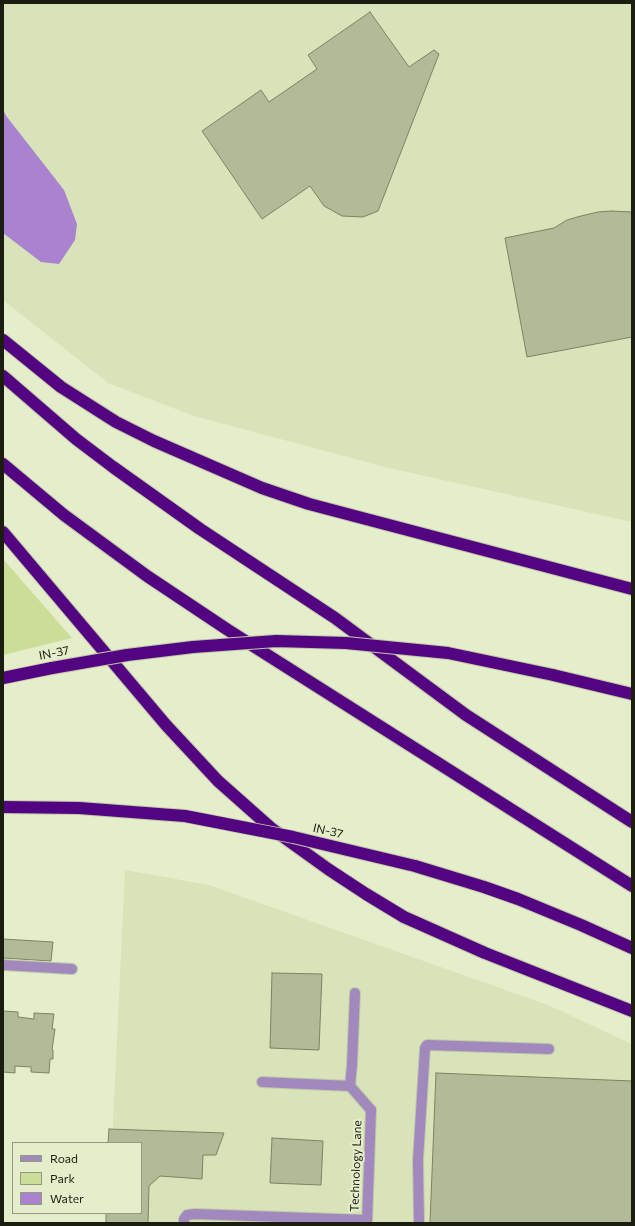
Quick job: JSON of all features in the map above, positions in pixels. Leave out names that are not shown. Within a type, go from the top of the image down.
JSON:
[{"type":"highway","points":[[3,340],[61,387],[116,422],[154,441],[262,488],[309,504],[632,589]]},
{"type":"highway","points":[[3,376],[76,439],[200,529],[335,618],[466,715],[632,822]]},
{"type":"highway","points":[[3,464],[64,515],[159,585],[632,886]]},
{"type":"highway","points":[[3,532],[166,725],[218,781],[271,828],[328,869],[404,917],[485,954],[632,1011]]},
{"type":"highway","name":"IN-37","points":[[3,678],[127,655],[186,648],[276,641],[346,643],[448,653],[553,675],[632,694]]},
{"type":"highway","name":"IN-37","points":[[3,807],[79,808],[185,816],[293,837],[415,866],[478,885],[518,899],[632,948]]},
{"type":"street","points":[[3,965],[72,969]]},
{"type":"street","points":[[262,1082],[350,1086],[355,993]]},
{"type":"street","points":[[419,1223],[418,1160],[425,1048],[427,1045],[550,1049]]},
{"type":"street","name":"Technology Lane","points":[[350,1086],[371,1110],[367,1221]]},
{"type":"street","points":[[184,1223],[184,1219],[187,1215],[195,1214],[321,1221],[367,1221]]},
{"type":"shaded area","points":[[3,3],[632,3],[632,522],[389,468],[194,416],[108,383],[3,300]]},
{"type":"shaded area","points":[[125,870],[209,885],[548,1005],[632,1044],[632,1223],[108,1223],[142,1214],[142,1142],[112,1142]]},
{"type":"green space","points":[[3,559],[72,638],[3,655]]},
{"type":"water","points":[[3,110],[64,190],[77,224],[75,240],[59,264],[41,262],[3,233]]},
{"type":"building","points":[[370,12],[409,67],[434,50],[439,54],[378,211],[363,217],[342,216],[324,206],[310,186],[262,219],[202,131],[261,90],[269,102],[317,69],[308,55]]},
{"type":"building","points":[[611,211],[632,212],[632,337],[527,357],[505,238],[554,228],[567,220],[581,216]]},
{"type":"building","points":[[3,939],[53,942],[51,961],[3,958]]},
{"type":"building","points":[[272,973],[322,974],[319,1050],[270,1048]]},
{"type":"building","points":[[3,1011],[18,1012],[18,1017],[34,1019],[34,1013],[54,1014],[52,1029],[55,1029],[52,1050],[53,1059],[50,1059],[49,1073],[31,1072],[31,1067],[15,1066],[15,1073],[3,1072]]},
{"type":"building","points":[[436,1073],[632,1081],[632,1223],[430,1223]]},
{"type":"building","points":[[109,1129],[224,1133],[216,1155],[203,1155],[202,1179],[160,1176],[149,1186],[148,1223],[106,1223],[106,1214],[142,1214],[142,1142],[108,1142]]},
{"type":"building","points":[[272,1138],[323,1141],[321,1185],[270,1183]]}]
